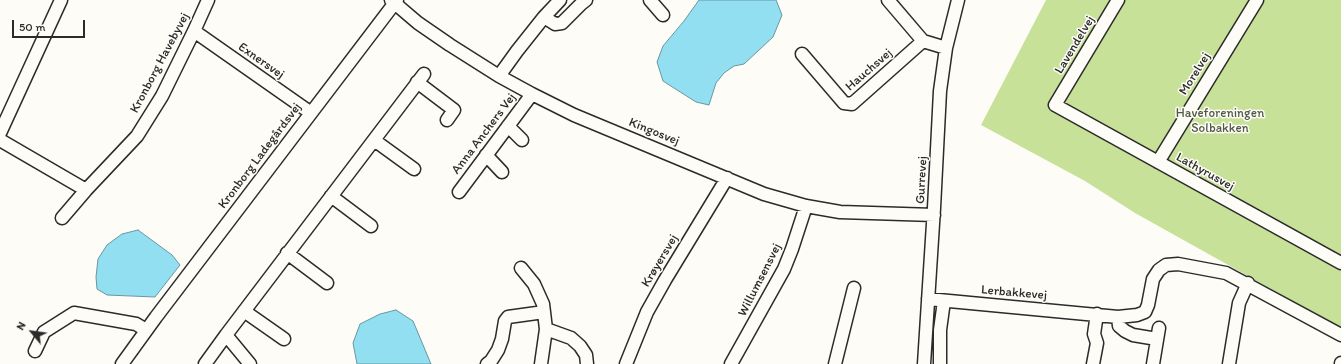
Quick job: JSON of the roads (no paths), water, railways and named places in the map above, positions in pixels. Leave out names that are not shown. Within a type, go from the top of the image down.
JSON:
[{"type":"street","points":[[0,133],[61,0]]},
{"type":"street","name":"Kronborg Havebyvej","points":[[62,218],[137,136],[162,96],[208,0]]},
{"type":"street","points":[[499,76],[544,17],[560,0]]},
{"type":"street","points":[[544,17],[555,24],[562,23],[586,0]]},
{"type":"street","points":[[650,0],[663,15]]},
{"type":"street","points":[[888,0],[923,41],[946,48]]},
{"type":"street","name":"Gurrevej","points":[[924,364],[934,215],[940,90],[946,48],[958,0]]},
{"type":"street","name":"Lavendelvej","points":[[1055,105],[1118,0]]},
{"type":"street","name":"Morelvej","points":[[1158,162],[1257,0]]},
{"type":"street","name":"Kingosvej","points":[[394,1],[418,23],[450,45],[499,76],[532,94],[574,115],[764,194],[806,206],[840,212],[934,215]]},
{"type":"street","name":"Kronborg Ladegårdsvej","points":[[122,364],[394,1]]},
{"type":"street","name":"Exnersvej","points":[[194,31],[311,113]]},
{"type":"street","name":"Hauchsvej","points":[[802,54],[844,103],[852,104],[923,41]]},
{"type":"street","points":[[205,364],[287,253],[421,78],[454,110],[447,120]]},
{"type":"street","name":"Anna Anchers Vej","points":[[459,192],[532,94]]},
{"type":"street","name":"Lathyrusvej","points":[[1055,105],[1341,263]]},
{"type":"street","points":[[508,126],[522,140]]},
{"type":"street","points":[[0,140],[86,190]]},
{"type":"street","points":[[374,140],[414,170]]},
{"type":"street","points":[[486,155],[502,172]]},
{"type":"street","name":"Krøyersvej","points":[[626,364],[647,312],[727,178]]},
{"type":"street","points":[[331,196],[371,226]]},
{"type":"street","name":"Willumsensvej","points":[[731,364],[784,269],[806,206]]},
{"type":"street","points":[[287,253],[327,283]]},
{"type":"street","name":"Lerbakkevej","points":[[928,299],[1118,317],[1137,316],[1145,312],[1148,305],[1153,279],[1159,270],[1166,265],[1178,264],[1226,273],[1248,284],[1264,299],[1341,335]]},
{"type":"street","points":[[522,268],[534,284],[543,304],[546,329],[541,364]]},
{"type":"street","points":[[1229,364],[1239,303],[1248,284]]},
{"type":"street","points":[[835,364],[854,288]]},
{"type":"street","points":[[940,364],[940,330],[944,301]]},
{"type":"street","points":[[244,311],[284,339]]},
{"type":"street","points":[[487,364],[491,361],[498,350],[502,339],[505,322],[508,317],[544,312]]},
{"type":"street","points":[[35,351],[44,332],[74,313],[136,324],[146,330]]},
{"type":"street","points":[[1093,364],[1097,343],[1094,334],[1097,314]]},
{"type":"street","points":[[1118,317],[1119,326],[1124,331],[1133,335],[1158,334],[1153,364]]},
{"type":"street","points":[[546,329],[571,338],[580,346],[586,355],[587,364]]},
{"type":"street","points":[[226,335],[250,364]]},
{"type":"water","points":[[699,0],[776,0],[782,15],[773,37],[744,64],[734,66],[724,73],[716,83],[709,105],[696,102],[663,81],[657,62],[663,46]]},
{"type":"water","points":[[138,230],[172,255],[180,265],[155,297],[107,295],[97,289],[96,277],[98,259],[107,245],[122,234]]},
{"type":"water","points":[[396,310],[413,321],[431,364],[357,364],[353,343],[360,324],[380,314]]},
{"type":"park label","name":"Haveforeningen Solbakken","points":[[1220,122]]}]
